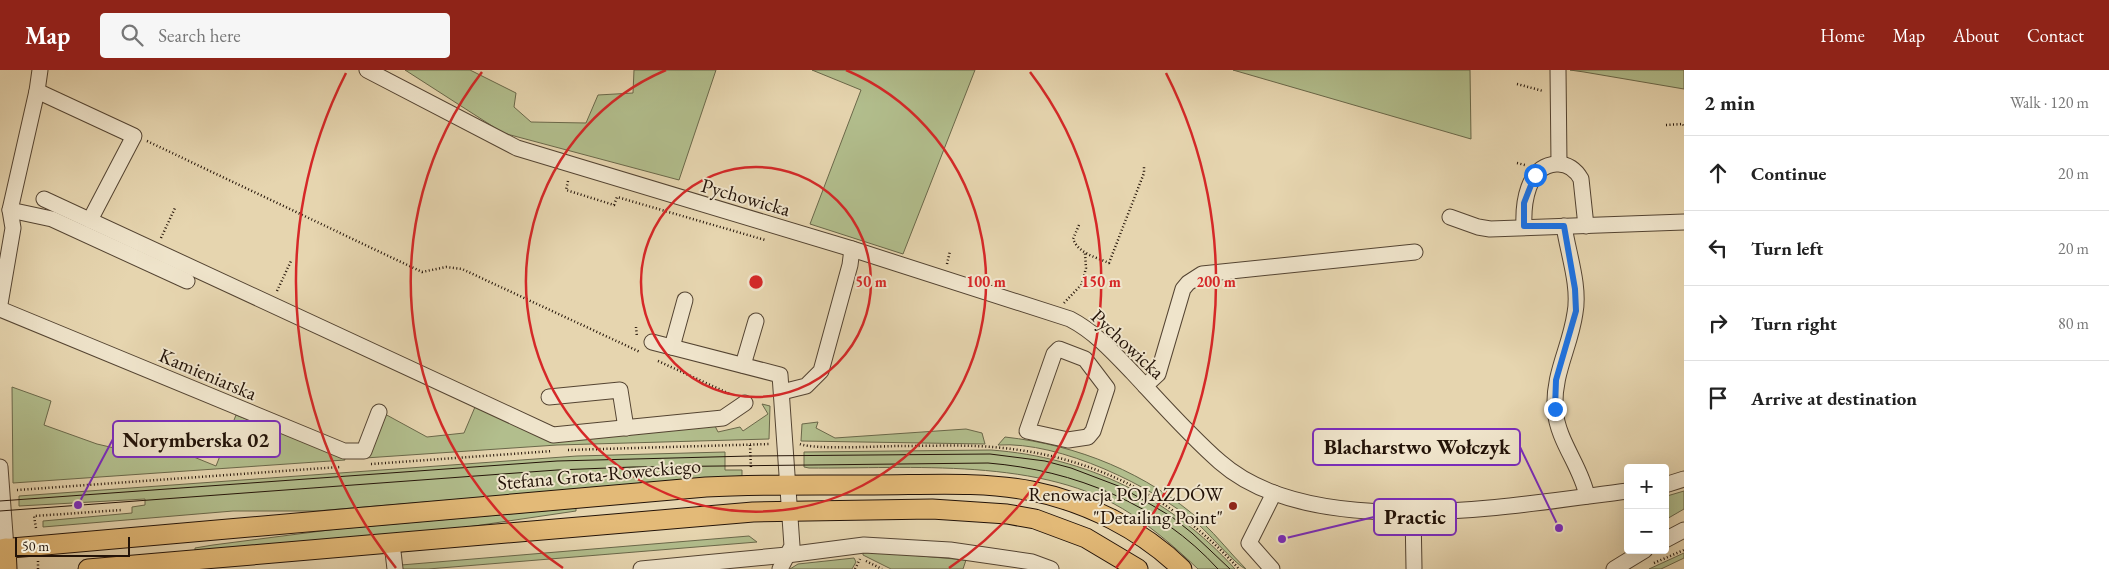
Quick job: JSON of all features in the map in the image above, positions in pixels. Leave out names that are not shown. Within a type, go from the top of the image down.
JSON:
[{"type":"main road","name":"Stefana Grota-Roweckiego","points":[[3,549],[697,488],[788,485],[977,486],[1032,491],[1079,504],[1149,542],[1182,569]]},
{"type":"main road","points":[[88,569],[790,510],[932,509],[1007,514],[1035,519],[1067,529],[1114,553],[1138,569]]},
{"type":"main road","points":[[3,549],[7,569]]},
{"type":"street","points":[[0,304],[13,228],[10,210],[40,70]]},
{"type":"street","name":"Pychowicka","points":[[367,70],[517,148],[1051,311],[1078,323],[1096,336],[1220,462],[1250,483],[1287,499],[1328,507],[1449,511],[1624,491]]},
{"type":"street","points":[[1558,70],[1559,163]]},
{"type":"street","points":[[37,91],[134,136],[90,220]]},
{"type":"street","points":[[1524,226],[1524,203],[1535,175],[1542,168],[1559,163],[1567,165],[1577,172],[1581,179],[1586,226]]},
{"type":"street","points":[[44,199],[554,435],[723,418],[742,401]]},
{"type":"street","points":[[0,222],[10,210]]},
{"type":"street","points":[[10,210],[52,219],[187,281]]},
{"type":"street","points":[[1450,218],[1490,229],[1524,226],[1586,226],[1684,222]]},
{"type":"street","points":[[1564,226],[1575,289],[1576,311],[1556,380],[1556,422],[1566,448],[1585,486],[1587,496]]},
{"type":"street","points":[[782,392],[806,386],[821,371],[847,277],[852,249]]},
{"type":"street","points":[[1145,386],[1158,374],[1183,290],[1194,278],[1202,274],[1415,252]]},
{"type":"street","points":[[672,347],[685,300]]},
{"type":"street","name":"Kamieniarska","points":[[0,309],[344,451],[364,451],[379,412]]},
{"type":"street","points":[[743,365],[756,321]]},
{"type":"street","points":[[1085,359],[1096,336]]},
{"type":"street","points":[[648,350],[672,347],[780,375],[792,546],[783,562]]},
{"type":"street","points":[[1056,350],[1063,350],[1085,359],[1105,384],[1107,392],[1091,435],[1081,440],[1068,440],[1027,431],[1056,350]]},
{"type":"street","points":[[549,398],[620,390],[626,428]]},
{"type":"street","points":[[0,467],[3,549]]},
{"type":"street","points":[[1669,484],[1684,479]]},
{"type":"street","points":[[1272,569],[1249,543],[1274,493]]},
{"type":"street","points":[[1413,511],[1414,568]]},
{"type":"street","points":[[1669,538],[1684,530]]},
{"type":"street","points":[[392,543],[395,569]]},
{"type":"street","points":[[642,569],[783,562],[864,545],[950,550],[1032,562],[1051,569]]},
{"type":"street","points":[[1614,569],[1638,554]]},
{"type":"path","points":[[1666,125],[1683,124],[1684,127]]},
{"type":"path","points":[[134,136],[422,272],[446,267],[462,269],[648,350],[742,401]]},
{"type":"path","points":[[1079,225],[1073,240],[1075,245],[1085,253],[1109,263],[1144,173],[1144,167]]},
{"type":"path","points":[[568,181],[566,190],[614,205],[617,197],[774,243]]},
{"type":"path","points":[[155,250],[175,208]]},
{"type":"path","points":[[947,264],[950,251]]},
{"type":"path","points":[[1063,306],[1066,299],[1082,284],[1085,276],[1085,253]]},
{"type":"path","points":[[272,304],[291,261]]},
{"type":"path","points":[[1070,295],[1073,304]]},
{"type":"path","points":[[230,445],[250,413]]},
{"type":"path","points":[[567,450],[774,444]]},
{"type":"path","points":[[363,465],[558,451]]},
{"type":"path","points":[[9,491],[344,466]]},
{"type":"path","points":[[34,516],[122,510]]},
{"type":"path","points":[[1650,565],[1684,550]]},
{"type":"path","points":[[855,569],[860,558]]},
{"type":"path","points":[[38,561],[38,569]]},
{"type":"green space","points":[[405,70],[470,70],[516,93],[514,107],[531,122],[586,123],[598,95],[633,93],[634,70],[716,70],[679,180],[503,133]]},
{"type":"green space","points":[[812,70],[975,70],[903,254],[810,224],[861,90]]},
{"type":"green space","points":[[1233,70],[1470,70],[1471,139]]},
{"type":"green space","points":[[1570,70],[1684,70],[1684,89],[1584,72]]},
{"type":"green space","points":[[12,387],[51,401],[44,425],[97,444],[140,454],[142,436],[216,466],[236,415],[344,457],[345,460],[13,483]]},
{"type":"green space","points":[[762,404],[770,406],[769,439],[557,445],[365,458],[383,413],[427,437],[464,433],[475,407],[546,439],[715,426],[718,432],[740,427],[743,431],[768,414]]},
{"type":"green space","points":[[818,422],[816,428],[835,438],[966,429],[982,433],[985,444],[801,441],[802,424]]},
{"type":"green space","points":[[1005,437],[1032,441],[1085,454],[1135,476],[1158,489],[1202,522],[1246,569],[1199,525],[1156,495],[1131,481],[1076,458],[1049,450],[998,445]]},
{"type":"green space","points":[[991,450],[1026,454],[1060,462],[1093,472],[1125,486],[1155,502],[1183,521],[1235,569],[1198,569],[1166,540],[1131,514],[1096,495],[1058,482],[1017,474],[975,470],[804,467],[804,452]]},
{"type":"green space","points":[[725,452],[725,470],[742,470],[742,476],[316,511],[233,511],[43,527],[43,521],[132,513],[132,507],[145,505],[145,499],[19,506],[19,496],[577,456]]},
{"type":"green space","points":[[1684,491],[1684,509],[1669,518],[1669,509],[1669,495]]},
{"type":"green space","points":[[576,508],[576,511],[454,529],[195,552],[195,548],[213,545],[337,529]]},
{"type":"green space","points":[[749,536],[757,542],[428,569],[401,569],[401,565]]},
{"type":"green space","points":[[876,552],[966,560],[963,569],[891,569],[863,555],[863,553]]},
{"type":"green space","points":[[1684,553],[1684,558],[1661,569],[1649,569]]},
{"type":"green space","points":[[854,558],[856,562],[852,569],[790,569],[798,564]]},
{"type":"tram line","points":[[0,501],[557,461],[750,456],[990,454],[1045,461],[1071,468],[1121,487],[1172,517],[1230,569]]},
{"type":"tram line","points":[[0,511],[557,470],[633,467],[988,463],[1052,473],[1083,482],[1113,494],[1169,526],[1195,546],[1218,569]]},
{"type":"place","name":"Norymberska 02","points":[[78,505]]},
{"type":"place","name":"Renowacja POJAZDÓW \"Detailing Point\"","points":[[1233,506]]},
{"type":"place","name":"Blacharstwo Wołczyk","points":[[1559,528]]},
{"type":"place","name":"Practic","points":[[1282,539]]},
{"type":"route","points":[[1535,175],[1524,203],[1524,226],[1564,226],[1576,298],[1574,320],[1556,380],[1555,409]]}]
